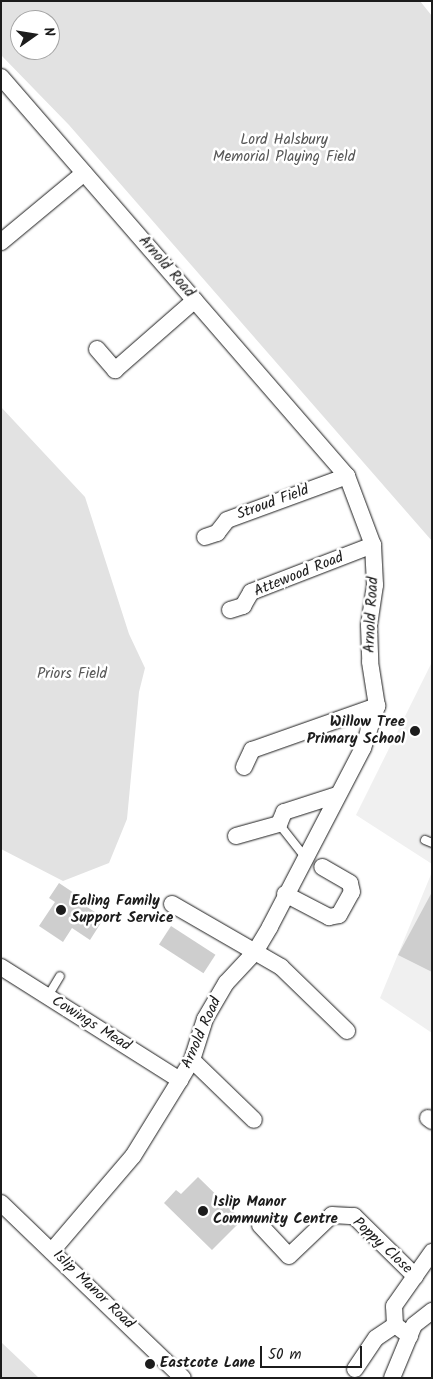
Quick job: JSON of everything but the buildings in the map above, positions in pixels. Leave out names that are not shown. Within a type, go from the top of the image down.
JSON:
[{"type":"street","name":"Arnold Road","points":[[1,77],[347,476],[373,545],[375,585],[369,625],[370,662],[377,706],[363,748],[304,856],[255,952],[226,983],[205,1018],[192,1060],[180,1080],[133,1156],[52,1251]]},
{"type":"street","points":[[1,242],[84,173]]},
{"type":"street","points":[[97,349],[115,370],[195,300]]},
{"type":"street","name":"Stroud Field","points":[[205,537],[217,533],[227,520],[347,476]]},
{"type":"street","name":"Attewood Road","points":[[230,610],[243,606],[251,592],[373,545]]},
{"type":"street","points":[[244,767],[252,750],[377,706]]},
{"type":"street","points":[[236,836],[279,824],[284,812],[337,795]]},
{"type":"street","points":[[285,894],[329,917],[339,915],[352,892],[350,883],[322,867]]},
{"type":"street","points":[[172,904],[281,966],[347,1031]]},
{"type":"street","name":"Cowings Mead","points":[[1,967],[180,1080]]},
{"type":"street","points":[[192,1060],[254,1120]]},
{"type":"street","name":"Islip Manor Road","points":[[1,1203],[183,1378]]},
{"type":"street","name":"Poppy Close","points":[[260,1225],[289,1256],[332,1215],[354,1216],[415,1276]]},
{"type":"street","points":[[410,1336],[395,1324],[394,1306],[432,1252]]},
{"type":"street","points":[[392,1378],[414,1325],[432,1311]]},
{"type":"street","points":[[355,1369],[376,1338],[395,1324]]},
{"type":"lane","points":[[279,824],[304,856]]},
{"type":"lane","points":[[48,996],[60,976]]},
{"type":"shaded area","name":"Willow Tree Primary School","points":[[432,662],[432,864],[356,815]]},
{"type":"shaded area","points":[[432,872],[432,1033],[380,998]]},
{"type":"green space","name":"Lord Halsbury Memorial Playing Field","points":[[1,1],[420,1],[432,16],[432,541],[69,125],[1,55]]},
{"type":"green space","name":"Priors Field","points":[[1,407],[85,497],[129,634],[145,668],[139,692],[127,819],[109,863],[63,881],[1,849]]},
{"type":"green space","points":[[1,1342],[39,1378],[1,1378]]},
{"type":"place","name":"Willow Tree Primary School","points":[[415,731]]},
{"type":"place","name":"Ealing Family Support Service","points":[[61,910]]},
{"type":"place","name":"Islip Manor Community Centre","points":[[203,1211]]},
{"type":"place","name":"Eastcote Lane","points":[[150,1364]]}]
